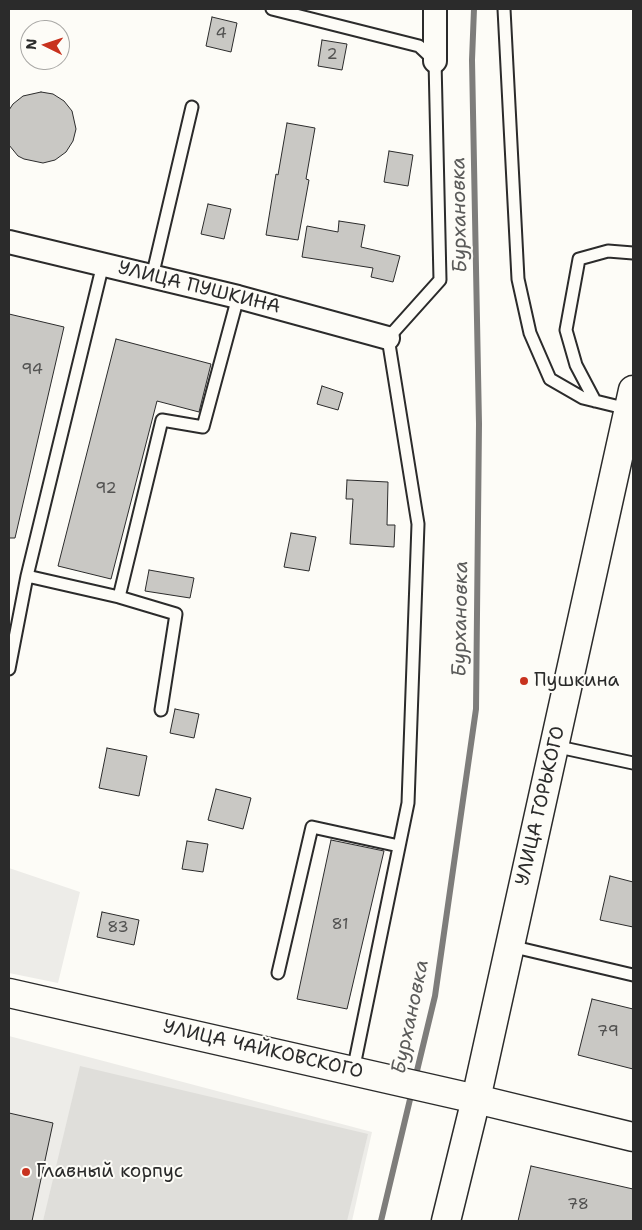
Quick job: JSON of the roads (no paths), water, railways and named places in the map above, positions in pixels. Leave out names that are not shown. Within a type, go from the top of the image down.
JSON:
[{"type":"main road","name":"УЛИЦА ГОРЬКОГО","points":[[446,1221],[476,1099],[632,403]]},
{"type":"main road","name":"УЛИЦА ЧАЙКОВСКОГО","points":[[9,992],[633,1137]]},
{"type":"street","points":[[435,9],[435,61]]},
{"type":"street","name":"УЛИЦА ПУШКИНА","points":[[9,242],[238,297],[388,338]]},
{"type":"lane","points":[[272,9],[419,46],[435,61],[440,280],[388,338],[418,524],[408,803],[354,1071]]},
{"type":"lane","points":[[504,9],[518,280],[530,333],[550,379],[583,398],[595,401],[632,403]]},
{"type":"lane","points":[[152,276],[192,107]]},
{"type":"lane","points":[[595,401],[576,365],[566,330],[579,260],[608,251],[633,253]]},
{"type":"lane","points":[[9,669],[27,576],[103,264]]},
{"type":"lane","points":[[119,597],[162,420],[203,427],[238,297]]},
{"type":"lane","points":[[27,576],[119,597],[176,614],[161,710]]},
{"type":"lane","points":[[554,746],[633,763]]},
{"type":"lane","points":[[278,973],[312,827],[400,846]]},
{"type":"lane","points":[[510,946],[633,975]]},
{"type":"waterway","name":"Бурхановка","points":[[415,1079],[435,996],[476,709],[479,424],[472,60],[474,9]]},
{"type":"waterway","name":"Бурхановка","points":[[381,1221],[412,1091]]},
{"type":"place","name":"Пушкина","points":[[524,681]]},
{"type":"place","name":"Главный корпус","points":[[26,1172]]}]
